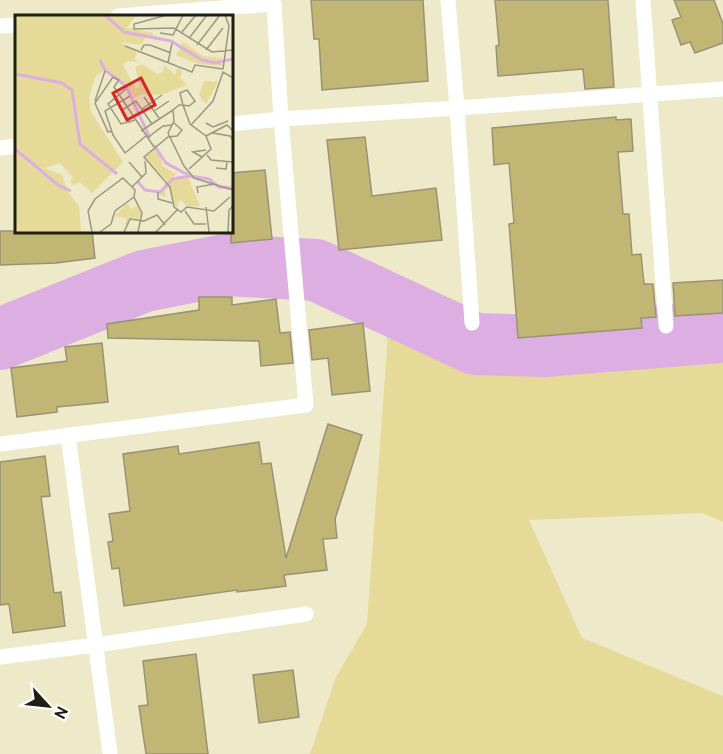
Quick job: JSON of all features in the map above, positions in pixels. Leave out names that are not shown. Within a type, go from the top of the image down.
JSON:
[{"type":"lane","points":[[448,0],[472,323]]},
{"type":"lane","points":[[643,0],[666,326]]},
{"type":"lane","points":[[0,444],[306,405],[281,119],[274,4],[131,15]]},
{"type":"lane","points":[[0,26],[15,25]]},
{"type":"lane","points":[[232,124],[723,88]]},
{"type":"lane","points":[[0,148],[15,146]]},
{"type":"lane","points":[[68,435],[110,754]]},
{"type":"lane","points":[[0,657],[306,614]]},
{"type":"shaded area","points":[[389,320],[609,373],[723,325],[723,522],[702,513],[529,520],[582,638],[723,696],[723,754],[310,754],[335,679],[367,624]]},
{"type":"building","points":[[311,0],[423,0],[428,81],[322,90],[319,39],[314,39]]},
{"type":"building","points":[[495,0],[608,0],[614,87],[585,89],[583,69],[498,76],[496,46],[499,45]]},
{"type":"building","points":[[674,0],[714,0],[723,24],[723,43],[695,53],[690,42],[681,45],[672,20],[681,17]]},
{"type":"building","points":[[616,117],[616,120],[631,119],[633,151],[618,152],[623,214],[629,214],[632,255],[641,254],[644,284],[653,284],[656,317],[641,318],[642,328],[518,338],[509,224],[514,223],[509,163],[494,165],[492,128]]},
{"type":"building","points":[[365,137],[372,196],[436,188],[442,240],[339,250],[327,140]]},
{"type":"building","points":[[265,170],[272,239],[231,243],[232,173]]},
{"type":"building","points":[[0,231],[92,232],[95,258],[56,263],[0,265]]},
{"type":"building","points":[[723,280],[723,313],[675,316],[673,283]]},
{"type":"building","points":[[199,297],[232,297],[232,305],[276,299],[280,333],[290,332],[293,363],[261,366],[259,341],[108,338],[107,324],[199,310]]},
{"type":"building","points":[[363,323],[370,391],[332,395],[328,358],[312,360],[309,330]]},
{"type":"building","points":[[102,343],[108,402],[57,407],[57,412],[17,417],[11,368],[67,361],[65,347]]},
{"type":"building","points":[[328,424],[362,435],[335,519],[337,538],[323,539],[327,570],[284,575],[286,586],[237,592],[237,590],[124,606],[119,568],[112,569],[108,542],[113,541],[109,514],[130,511],[123,454],[178,446],[179,454],[259,442],[262,464],[271,463],[286,558]]},
{"type":"building","points":[[45,456],[50,496],[41,497],[54,593],[61,592],[65,626],[13,633],[9,604],[0,605],[0,462]]},
{"type":"building","points":[[196,654],[208,754],[146,754],[139,706],[148,705],[143,661]]},
{"type":"building","points":[[293,670],[299,717],[259,723],[253,675]]},
{"type":"waterway","points":[[0,339],[144,281],[226,265],[316,270],[475,344],[544,346],[723,330]]}]
